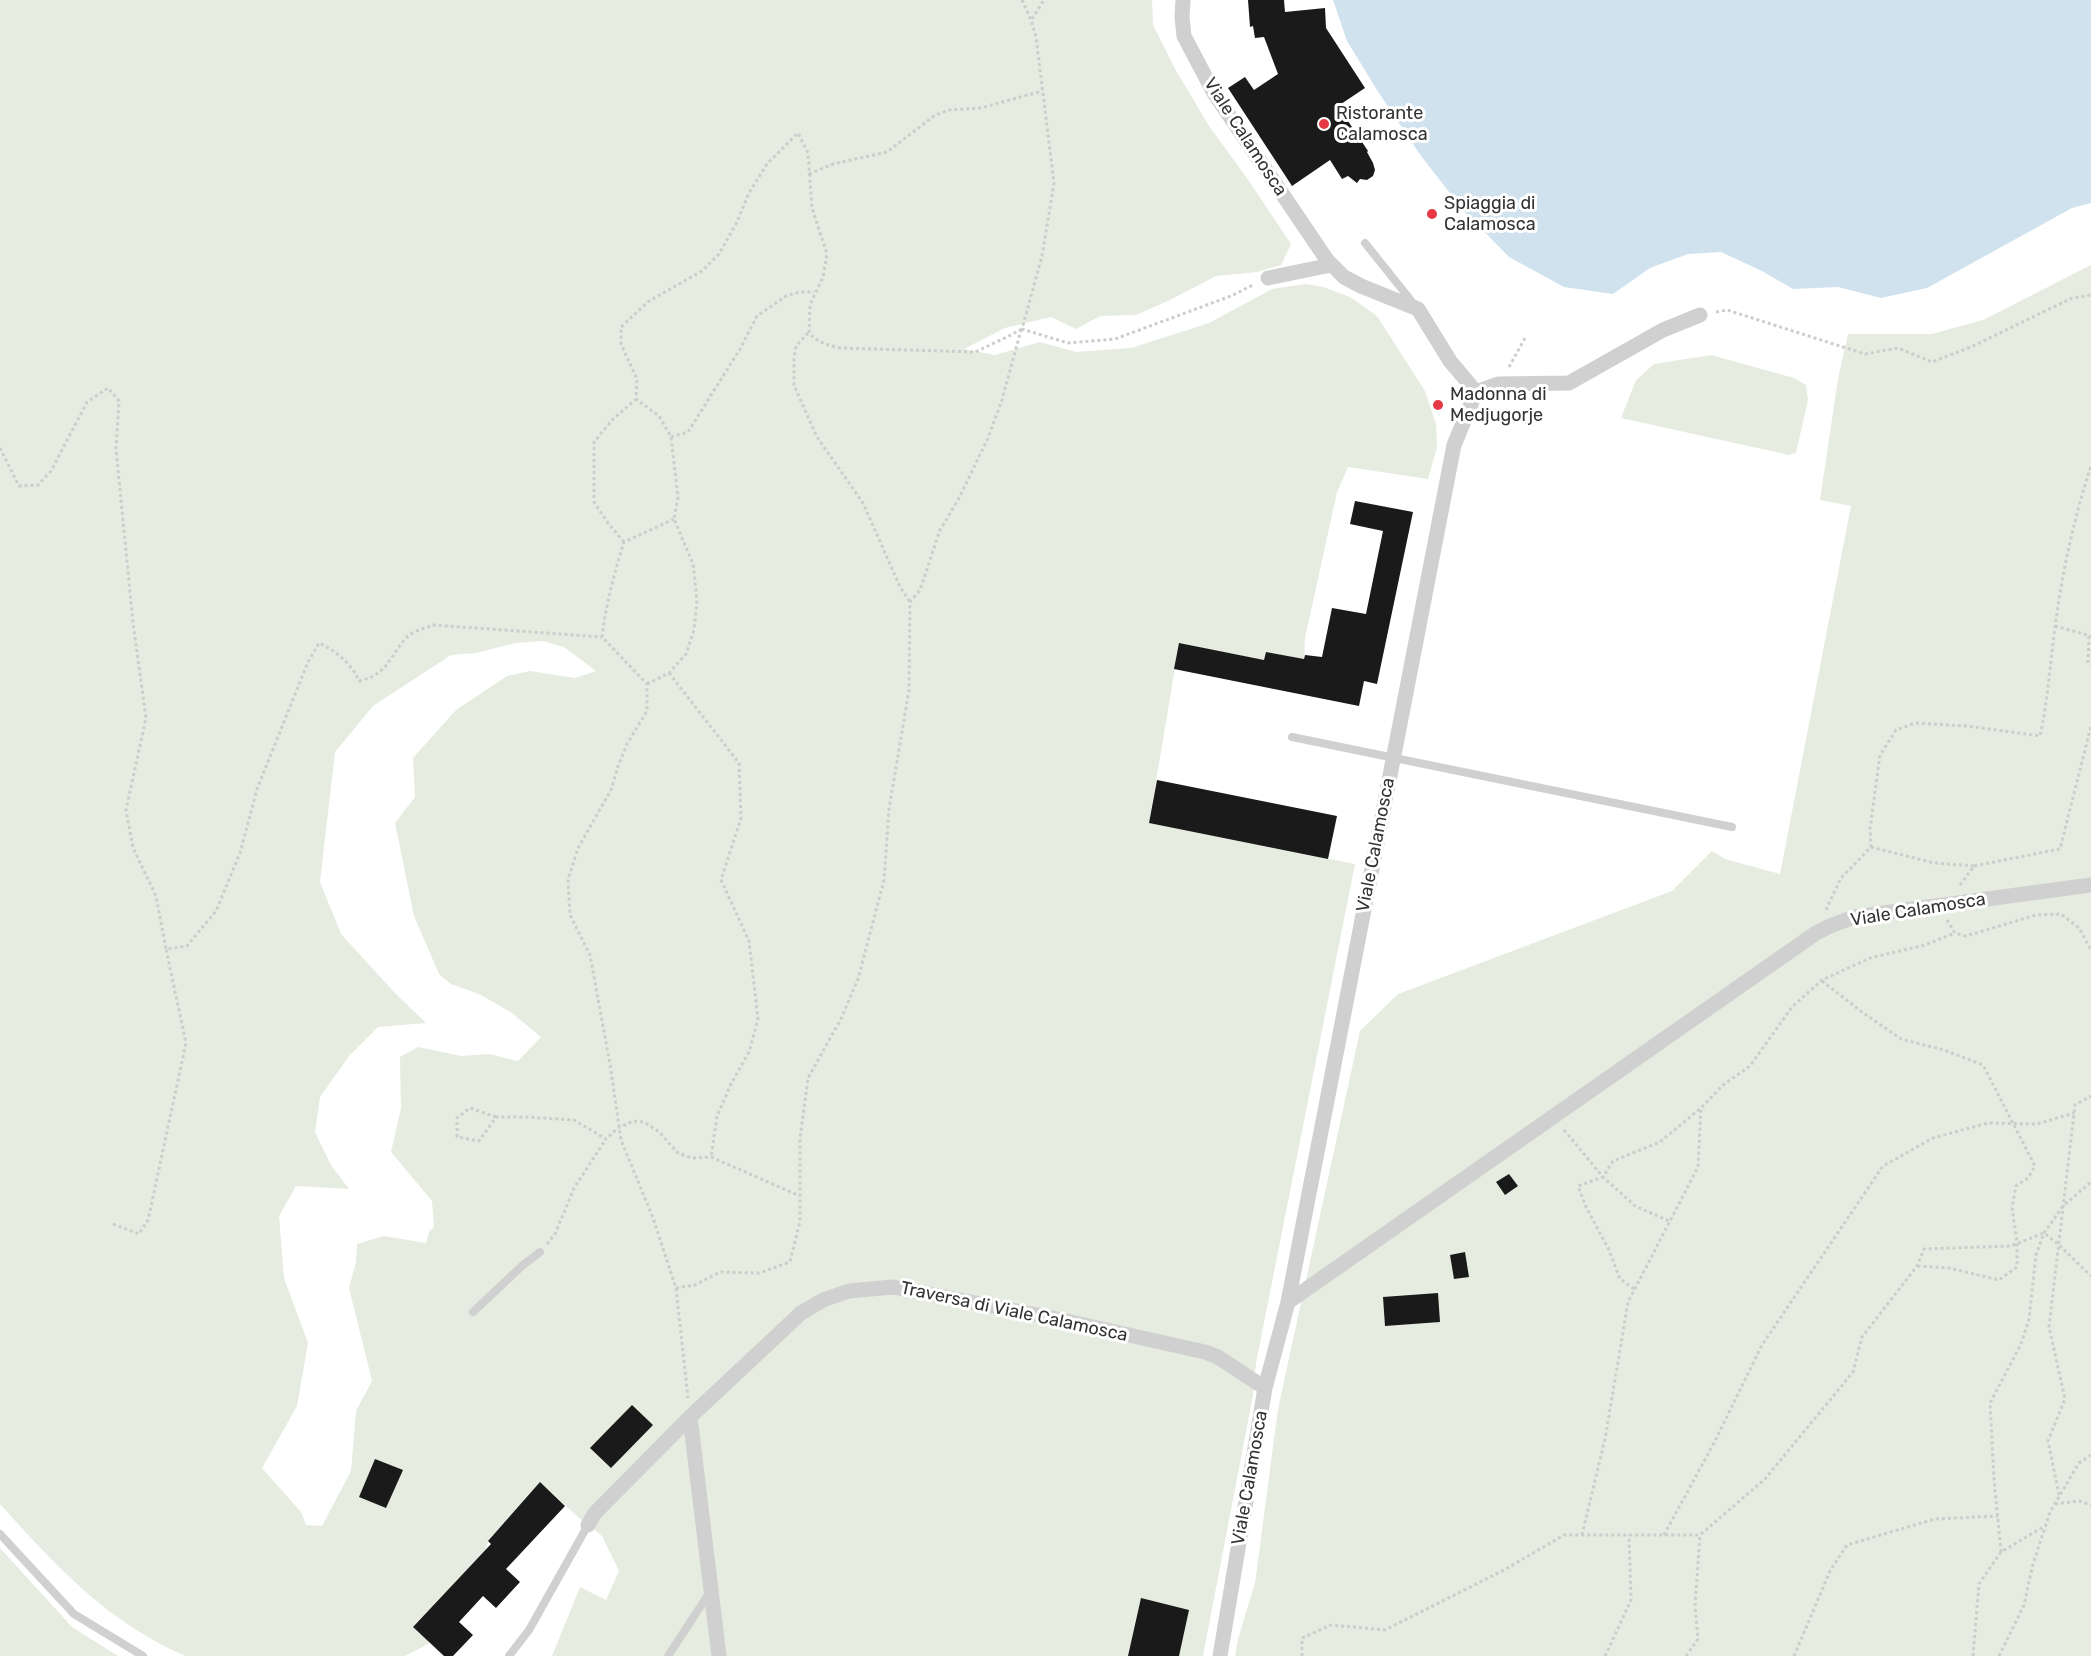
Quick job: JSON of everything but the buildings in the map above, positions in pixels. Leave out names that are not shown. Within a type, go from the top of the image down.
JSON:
[{"type":"street","name":"Viale Calamosca","points":[[1183,0],[1184,36],[1214,93],[1331,265],[1344,277],[1361,286],[1418,309]]},
{"type":"street","points":[[1268,278],[1331,265]]},
{"type":"street","points":[[1418,309],[1450,361],[1476,392],[1498,384],[1569,383],[1663,330],[1700,315]]},
{"type":"street","name":"Viale Calamosca","points":[[1220,1656],[1266,1388],[1288,1302],[1454,445],[1476,392]]},
{"type":"street","name":"Viale Calamosca","points":[[1288,1302],[1816,933],[1854,917],[2091,885]]},
{"type":"street","name":"Traversa di Viale Calamosca","points":[[588,1525],[595,1513],[690,1417],[801,1313],[824,1300],[849,1291],[870,1287],[893,1287],[1053,1318],[1205,1352],[1218,1357],[1266,1388]]},
{"type":"street","points":[[690,1417],[719,1656]]},
{"type":"lane","points":[[1365,243],[1418,309]]},
{"type":"lane","points":[[1292,737],[1732,826]]},
{"type":"lane","points":[[473,1312],[540,1252]]},
{"type":"lane","points":[[509,1656],[530,1630],[588,1525]]},
{"type":"lane","points":[[0,1534],[74,1614],[143,1656]]},
{"type":"lane","points":[[668,1656],[711,1590]]},
{"type":"path","points":[[910,602],[920,590],[940,530],[958,500],[988,438],[1002,400],[1042,256],[1054,183],[1036,37],[1032,20],[1022,0]]},
{"type":"path","points":[[1032,20],[1044,0]]},
{"type":"path","points":[[809,174],[833,164],[886,152],[934,116],[948,110],[981,108],[1042,91]]},
{"type":"path","points":[[624,542],[594,502],[594,442],[613,419],[636,399],[637,380],[621,344],[621,327],[649,301],[702,271],[719,254],[737,222],[749,193],[767,164],[798,133],[808,153],[812,208],[827,254],[823,277],[814,292],[810,305],[809,333],[814,339],[824,344],[840,348],[975,352],[1022,329],[1068,343],[1115,339],[1231,296],[1268,278]]},
{"type":"path","points":[[671,437],[688,432],[740,349],[757,316],[786,296],[799,292],[814,292]]},
{"type":"path","points":[[1700,315],[1727,310],[1865,354],[1898,348],[1932,362],[1971,347],[2072,298],[2091,295]]},
{"type":"path","points":[[676,1288],[695,1285],[720,1272],[759,1272],[790,1262],[800,1221],[800,1139],[808,1078],[841,1019],[858,980],[884,880],[889,809],[909,690],[910,602],[900,587],[863,503],[817,437],[794,385],[796,346],[809,333]]},
{"type":"path","points":[[1498,384],[1525,338]]},
{"type":"path","points":[[0,448],[19,486],[38,485],[51,471],[87,402],[108,388],[119,401],[116,449],[133,623],[146,718],[126,810],[133,848],[156,896],[186,1043],[148,1220],[139,1234],[112,1224]]},
{"type":"path","points":[[636,399],[659,416],[671,437],[678,497],[674,519],[693,564],[697,601],[694,630],[686,654],[669,673],[646,684]]},
{"type":"path","points":[[1816,933],[1841,878],[1871,847],[1870,829],[1880,755],[1896,730],[1915,723],[1967,726],[2040,736],[2047,705],[2055,626],[2078,507],[2091,466]]},
{"type":"path","points":[[602,637],[608,595],[624,542],[674,519]]},
{"type":"path","points":[[166,949],[187,946],[216,911],[240,853],[257,789],[308,662],[319,643],[336,651],[359,681],[373,678],[392,660],[408,635],[434,626],[602,637],[646,684],[647,711],[627,744],[611,790],[578,848],[568,880],[570,915],[590,955],[621,1140],[653,1218],[676,1288],[690,1417]]},
{"type":"path","points":[[2055,626],[2090,636],[2088,663],[2091,665]]},
{"type":"path","points":[[669,673],[739,763],[741,818],[721,880],[749,941],[758,1019],[749,1052],[717,1116],[711,1157]]},
{"type":"path","points":[[1871,847],[1934,863],[1974,866],[2060,849],[2091,726]]},
{"type":"path","points":[[1955,933],[1947,920],[1946,905],[1974,866]]},
{"type":"path","points":[[1634,1290],[1620,1279],[1609,1250],[1586,1207],[1578,1186],[1603,1177],[1613,1161],[1660,1142],[1701,1108],[1723,1085],[1750,1066],[1791,1007],[1822,980],[1870,958],[1925,945],[1955,933],[1966,936],[2036,915],[2061,914],[2079,928],[2091,950]]},
{"type":"path","points":[[1822,980],[1901,1039],[1944,1050],[1983,1065],[2036,1166],[2028,1178],[2016,1186],[2012,1208],[2018,1243],[2017,1267],[1999,1280],[1949,1268],[1917,1266]]},
{"type":"path","points":[[2059,1495],[2048,1441],[2065,1399],[2049,1327],[2075,1105],[2091,1096]]},
{"type":"path","points":[[496,1117],[479,1141],[457,1137],[457,1118],[470,1108],[496,1117],[574,1120],[606,1139]]},
{"type":"path","points":[[1582,1535],[1605,1438],[1628,1302],[1698,1167],[1701,1108]]},
{"type":"path","points":[[1664,1535],[1715,1441],[1762,1345],[1883,1166],[1933,1138],[1988,1123],[2037,1124],[2074,1113]]},
{"type":"path","points":[[540,1252],[555,1234],[574,1188],[606,1139],[618,1128],[633,1121],[644,1122],[659,1132],[678,1153],[692,1158],[711,1157],[800,1196]]},
{"type":"path","points":[[1549,1121],[1566,1132],[1603,1177],[1635,1206],[1669,1221]]},
{"type":"path","points":[[2001,1552],[1990,1403],[2021,1344],[2029,1319],[2036,1255],[2044,1233],[2063,1206],[2091,1182]]},
{"type":"path","points":[[1302,1656],[1302,1638],[1331,1625],[1386,1630],[1504,1570],[1564,1535],[1700,1535],[1765,1479],[1853,1372],[1862,1337],[1917,1266],[1924,1249],[2011,1246],[2044,1233]]},
{"type":"path","points":[[2044,1233],[2091,1276]]},
{"type":"path","points":[[2000,1656],[2024,1605],[2044,1526],[2059,1495],[2079,1463],[2091,1455]]},
{"type":"path","points":[[2055,1504],[2079,1501],[2091,1505]]},
{"type":"path","points":[[1794,1656],[1830,1571],[1847,1545],[1935,1519],[1998,1516]]},
{"type":"path","points":[[1973,1656],[1979,1584],[2001,1552],[2044,1526]]},
{"type":"path","points":[[1605,1656],[1631,1600],[1629,1535]]},
{"type":"path","points":[[1686,1656],[1698,1639],[1695,1606],[1700,1535]]},
{"type":"shaded area","points":[[0,0],[1152,0],[1153,25],[1174,67],[1209,126],[1291,244],[1281,265],[1257,272],[1216,276],[1136,315],[1100,316],[1076,329],[1051,317],[1005,328],[964,349],[995,355],[1040,342],[1076,352],[1131,348],[1209,323],[1272,289],[1305,284],[1323,287],[1350,297],[1377,316],[1425,391],[1436,424],[1437,447],[1428,479],[1348,467],[1337,492],[1305,638],[1304,659],[1266,652],[1264,660],[1179,644],[1149,823],[1355,864],[1256,1363],[1253,1395],[1203,1656],[552,1656],[580,1587],[606,1600],[619,1571],[602,1536],[540,1482],[488,1541],[486,1549],[413,1627],[430,1643],[405,1656],[186,1656],[158,1643],[108,1610],[41,1549],[0,1504]],"holes":[[[543,641],[564,647],[596,671],[575,678],[530,671],[507,676],[456,710],[413,758],[415,797],[395,823],[414,916],[439,974],[451,984],[481,995],[512,1013],[541,1037],[518,1061],[489,1054],[461,1056],[418,1047],[400,1057],[401,1108],[391,1152],[432,1201],[434,1227],[429,1232],[426,1243],[384,1236],[357,1244],[356,1262],[349,1288],[372,1381],[356,1411],[351,1471],[322,1526],[306,1525],[301,1512],[262,1468],[297,1406],[308,1343],[284,1278],[279,1216],[296,1186],[349,1189],[331,1165],[315,1132],[320,1097],[349,1056],[378,1027],[426,1023],[341,934],[320,882],[335,752],[373,706],[451,655],[476,653],[515,643]]]},
{"type":"shaded area","points":[[2091,265],[2091,1656],[1235,1656],[1255,1583],[1278,1409],[1360,1031],[1398,994],[1672,891],[1712,851],[1725,859],[1780,874],[1851,506],[1820,500],[1838,379],[1848,334],[1932,334],[1983,320]]},
{"type":"shaded area","points":[[1711,355],[1794,378],[1806,385],[1808,400],[1796,453],[1789,455],[1621,418],[1636,380],[1654,364]]},
{"type":"shaded area","points":[[0,1548],[72,1627],[118,1656],[0,1656]]},
{"type":"water","points":[[1333,0],[2091,0],[2091,203],[2072,208],[1927,288],[1881,298],[1838,287],[1793,289],[1762,271],[1721,252],[1688,254],[1650,268],[1613,294],[1564,287],[1509,257],[1464,211],[1421,156],[1377,90],[1347,41]]},
{"type":"place","name":"Ristorante Calamosca","points":[[1324,124]]},
{"type":"place","name":"Spiaggia di Calamosca","points":[[1432,214]]},
{"type":"place","name":"Madonna di Medjugorje","points":[[1438,405]]}]
